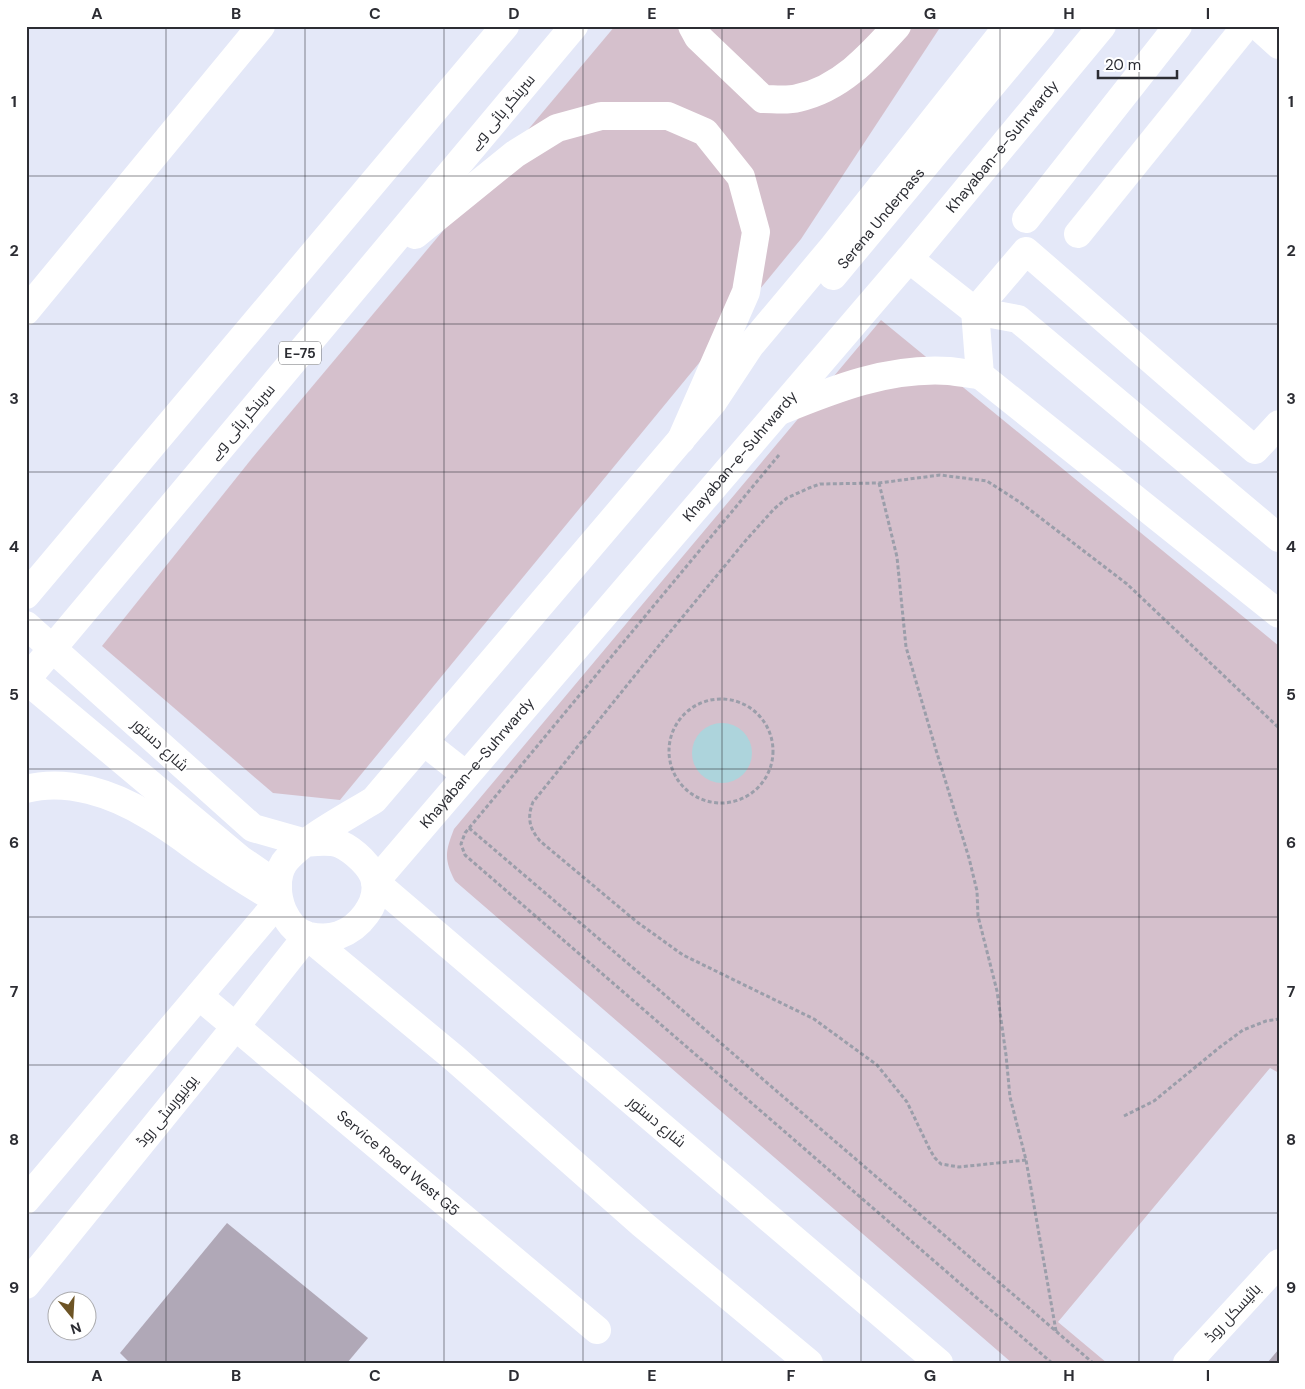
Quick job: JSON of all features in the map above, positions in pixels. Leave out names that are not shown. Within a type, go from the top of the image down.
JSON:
[{"type":"main road","points":[[26,595],[505,26]]},
{"type":"main road","name":"سرینگر ہائی وے","points":[[26,680],[127,562],[574,26]]},
{"type":"main road","points":[[692,26],[698,37],[763,99],[796,99],[819,92],[853,72],[897,26]]},
{"type":"main road","points":[[809,1363],[642,1224],[454,1058],[307,936],[296,929],[288,921],[279,893],[283,865],[294,852],[306,843],[374,800],[714,402],[750,346],[833,247],[1008,26]]},
{"type":"main road","name":"Serena Underpass","points":[[714,402],[780,339],[1041,26]]},
{"type":"main road","name":"Khayaban-e-Suhrwardy","points":[[375,882],[909,259],[1102,26]]},
{"type":"main road","points":[[1026,219],[1178,26]]},
{"type":"main road","points":[[1078,234],[1244,28],[1279,45]]},
{"type":"main road","points":[[26,311],[251,30]]},
{"type":"main road","points":[[366,274],[515,154],[557,128],[601,116],[668,116],[705,132],[742,177],[756,232],[746,292],[681,440]]},
{"type":"main road","points":[[980,375],[975,311],[1026,251],[1255,450],[1279,424]]},
{"type":"main road","points":[[909,259],[975,311],[1018,319],[1279,538]]},
{"type":"main road","points":[[776,412],[848,385],[888,375],[948,371],[980,375],[1279,614]]},
{"type":"main road","name":"شارع دستور","points":[[26,625],[253,828],[306,843]]},
{"type":"main road","points":[[26,680],[279,893]]},
{"type":"main road","points":[[424,742],[466,775]]},
{"type":"main road","points":[[26,789],[38,786],[62,785],[102,793],[149,815],[245,882],[279,893]]},
{"type":"main road","points":[[306,843],[338,844],[351,851],[367,865],[375,882],[373,902],[360,920],[348,931],[338,936],[324,938],[307,936]]},
{"type":"main road","name":"شارع دستور","points":[[375,882],[939,1363]]},
{"type":"main road","points":[[26,1200],[199,996],[279,893]]},
{"type":"main road","name":"یونیورسٹی روڈ","points":[[26,1285],[307,936]]},
{"type":"main road","name":"Service Road West G5","points":[[199,996],[598,1330]]},
{"type":"main road","name":"بائیسکل روڈ","points":[[1187,1363],[1279,1263]]},
{"type":"path","points":[[779,456],[469,828],[461,844],[465,854],[1052,1363]]},
{"type":"path","points":[[1026,1160],[958,1167],[942,1164],[934,1158],[907,1102],[877,1065],[814,1019],[683,955],[637,922],[540,841],[530,827],[529,815],[533,802],[746,539],[787,498],[820,484],[879,483],[940,475],[987,481],[1022,503],[1127,584],[1279,728]]},
{"type":"path","points":[[879,483],[897,557],[906,647],[969,858],[977,891],[978,916],[997,991],[1010,1097],[1026,1160],[1056,1331]]},
{"type":"path","points":[[712,700],[729,700],[745,704],[758,714],[768,727],[773,742],[773,759],[768,774],[759,788],[746,798],[730,803],[714,803],[698,798],[684,789],[674,776],[669,760],[669,744],[674,728],[684,715],[697,705],[712,700]]},
{"type":"path","points":[[469,828],[1092,1363]]},
{"type":"path","points":[[1124,1116],[1154,1101],[1243,1030],[1266,1021],[1279,1019]]},
{"type":"shaded area","points":[[615,26],[941,26],[801,239],[340,800],[273,793],[102,646],[253,457]]},
{"type":"shaded area","points":[[881,320],[1279,646],[1279,1073],[1270,1068],[1058,1322],[1107,1363],[1012,1363],[455,881],[447,861],[447,850],[454,829]]},
{"type":"shaded area","points":[[722,723],[738,728],[743,732],[747,737],[752,753],[747,769],[743,774],[738,778],[722,783],[706,778],[701,774],[697,769],[692,753],[697,737],[701,732],[706,728]]},
{"type":"building","points":[[227,1223],[368,1338],[347,1363],[130,1363],[120,1353]]},
{"type":"building","points":[[1279,1349],[1279,1363],[1267,1363]]}]
